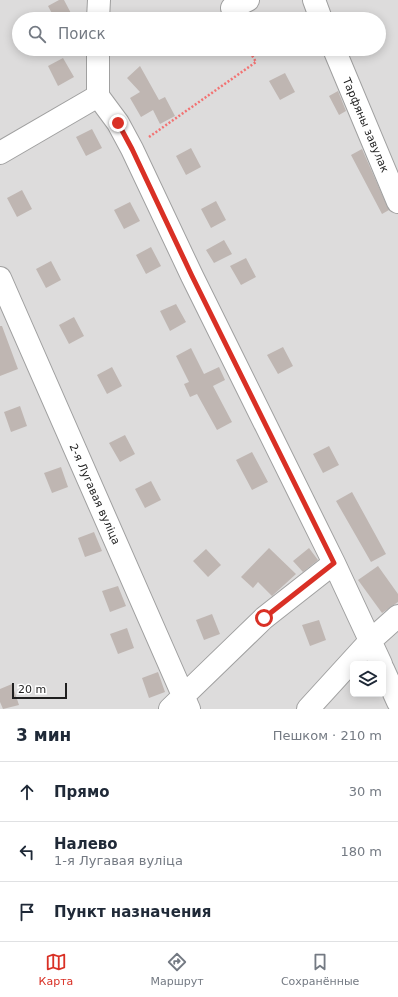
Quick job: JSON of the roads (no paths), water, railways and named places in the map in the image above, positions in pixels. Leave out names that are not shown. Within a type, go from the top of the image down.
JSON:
[{"type":"street","points":[[98,12],[99,0]]},
{"type":"street","points":[[314,0],[319,12]]},
{"type":"street","points":[[98,56],[98,96],[118,123],[132,149],[192,276],[334,563],[380,661]]},
{"type":"street","name":"Тарфяны завулак","points":[[337,56],[398,202]]},
{"type":"street","points":[[0,153],[98,96]]},
{"type":"street","name":"2-я Лугавая вуліца","points":[[0,278],[181,704]]},
{"type":"street","points":[[181,704],[264,618],[334,563]]},
{"type":"street","points":[[308,709],[370,641],[398,616]]},
{"type":"street","points":[[386,676],[398,702]]}]
